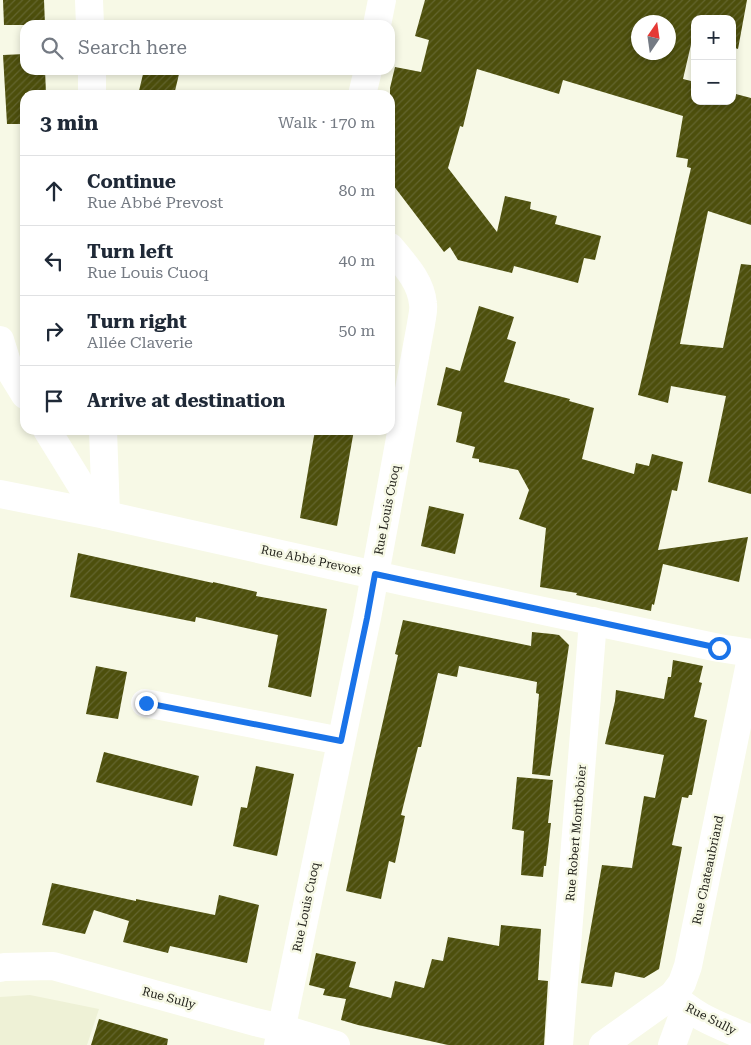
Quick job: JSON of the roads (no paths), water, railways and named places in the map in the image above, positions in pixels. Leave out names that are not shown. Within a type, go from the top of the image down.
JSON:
[{"type":"street","points":[[89,0],[90,20]]},
{"type":"street","points":[[378,20],[382,0]]},
{"type":"street","points":[[92,75],[92,90]]},
{"type":"street","points":[[363,90],[367,75]]},
{"type":"street","name":"Rue Louis Cuoq","points":[[280,1036],[367,618],[424,305],[420,288],[409,270],[395,253]]},
{"type":"street","points":[[0,340],[9,369],[20,387]]},
{"type":"street","points":[[50,435],[87,495],[106,515]]},
{"type":"street","points":[[103,435],[106,515]]},
{"type":"street","name":"Rue Abbé Prevost","points":[[0,494],[106,515],[719,648],[751,653]]},
{"type":"street","name":"Rue Robert Montbobier","points":[[559,1045],[593,621]]},
{"type":"street","name":"Rue Chateaubriand","points":[[603,1045],[679,1001],[682,983],[688,966],[751,658]]},
{"type":"street","points":[[146,703],[341,741]]},
{"type":"street","name":"Rue Sully","points":[[0,968],[53,966],[255,1022],[280,1036],[336,1045]]},
{"type":"street","points":[[672,1045],[679,1001]]},
{"type":"street","name":"Rue Sully","points":[[679,1001],[717,1024],[751,1038]]}]
